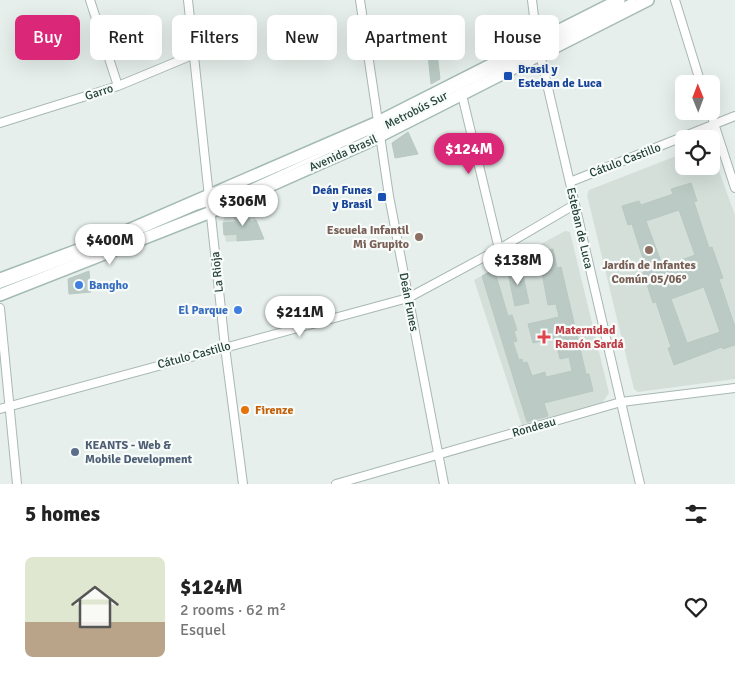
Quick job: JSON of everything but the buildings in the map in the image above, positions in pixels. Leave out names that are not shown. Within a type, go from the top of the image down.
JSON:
[{"type":"main road","name":"Avenida Brasil","points":[[559,36],[619,0]]},
{"type":"main road","name":"Avenida Brasil","points":[[559,39],[648,0]]},
{"type":"main road","name":"Avenida Brasil","points":[[379,129],[514,60]]},
{"type":"main road","name":"Avenida Brasil","points":[[0,295],[379,129],[462,95],[519,60]]},
{"type":"main road","name":"Avenida Brasil","points":[[0,279],[110,238],[210,204]]},
{"type":"street","points":[[90,0],[118,86]]},
{"type":"street","name":"La Rioja","points":[[188,0],[190,15]]},
{"type":"street","name":"Deán Funes","points":[[360,0],[379,129],[408,298],[444,484]]},
{"type":"street","name":"Esteban de Luca","points":[[532,0],[534,15]]},
{"type":"street","points":[[675,0],[698,75]]},
{"type":"street","name":"Garro","points":[[0,123],[118,86],[181,60]]},
{"type":"street","name":"La Rioja","points":[[196,60],[225,347],[243,484]]},
{"type":"street","name":"Esteban de Luca","points":[[541,60],[640,484]]},
{"type":"street","points":[[462,95],[499,249]]},
{"type":"street","name":"Cátulo Castillo","points":[[570,182],[735,116]]},
{"type":"street","points":[[712,120],[735,188]]},
{"type":"street","name":"Cátulo Castillo","points":[[0,409],[408,298],[499,249],[574,205]]},
{"type":"street","points":[[0,308],[17,484]]},
{"type":"street","name":"Rondeau","points":[[336,484],[621,402],[735,388]]},
{"type":"lane","points":[[559,37],[632,0]]},
{"type":"lane","points":[[0,286],[107,246],[210,204]]},
{"type":"shaded area","points":[[675,157],[675,175],[720,174],[735,215],[735,379],[638,392],[634,389],[587,195],[589,190]]},
{"type":"shaded area","points":[[249,204],[264,239],[226,242],[223,222],[225,215]]},
{"type":"shaded area","name":"Maternidad Ramón Sardá","points":[[565,231],[570,232],[609,393],[602,403],[522,426],[474,280]]},
{"type":"place","name":"Brasil y Esteban de Luca","points":[[508,76]]},
{"type":"place","name":"Deán Funes y Brasil","points":[[382,197]]},
{"type":"place","name":"Escuela Infantil Mi Grupito","points":[[419,237]]},
{"type":"place","name":"Jardín de Infantes Común 05/06°","points":[[649,250]]},
{"type":"place","name":"Bangho","points":[[79,285]]},
{"type":"place","name":"El Parque","points":[[238,310]]},
{"type":"place","name":"Maternidad Ramón Sardá","points":[[544,337]]},
{"type":"place","name":"Firenze","points":[[245,410]]},
{"type":"place","name":"KEANTS - Web & Mobile Development","points":[[75,452]]}]
